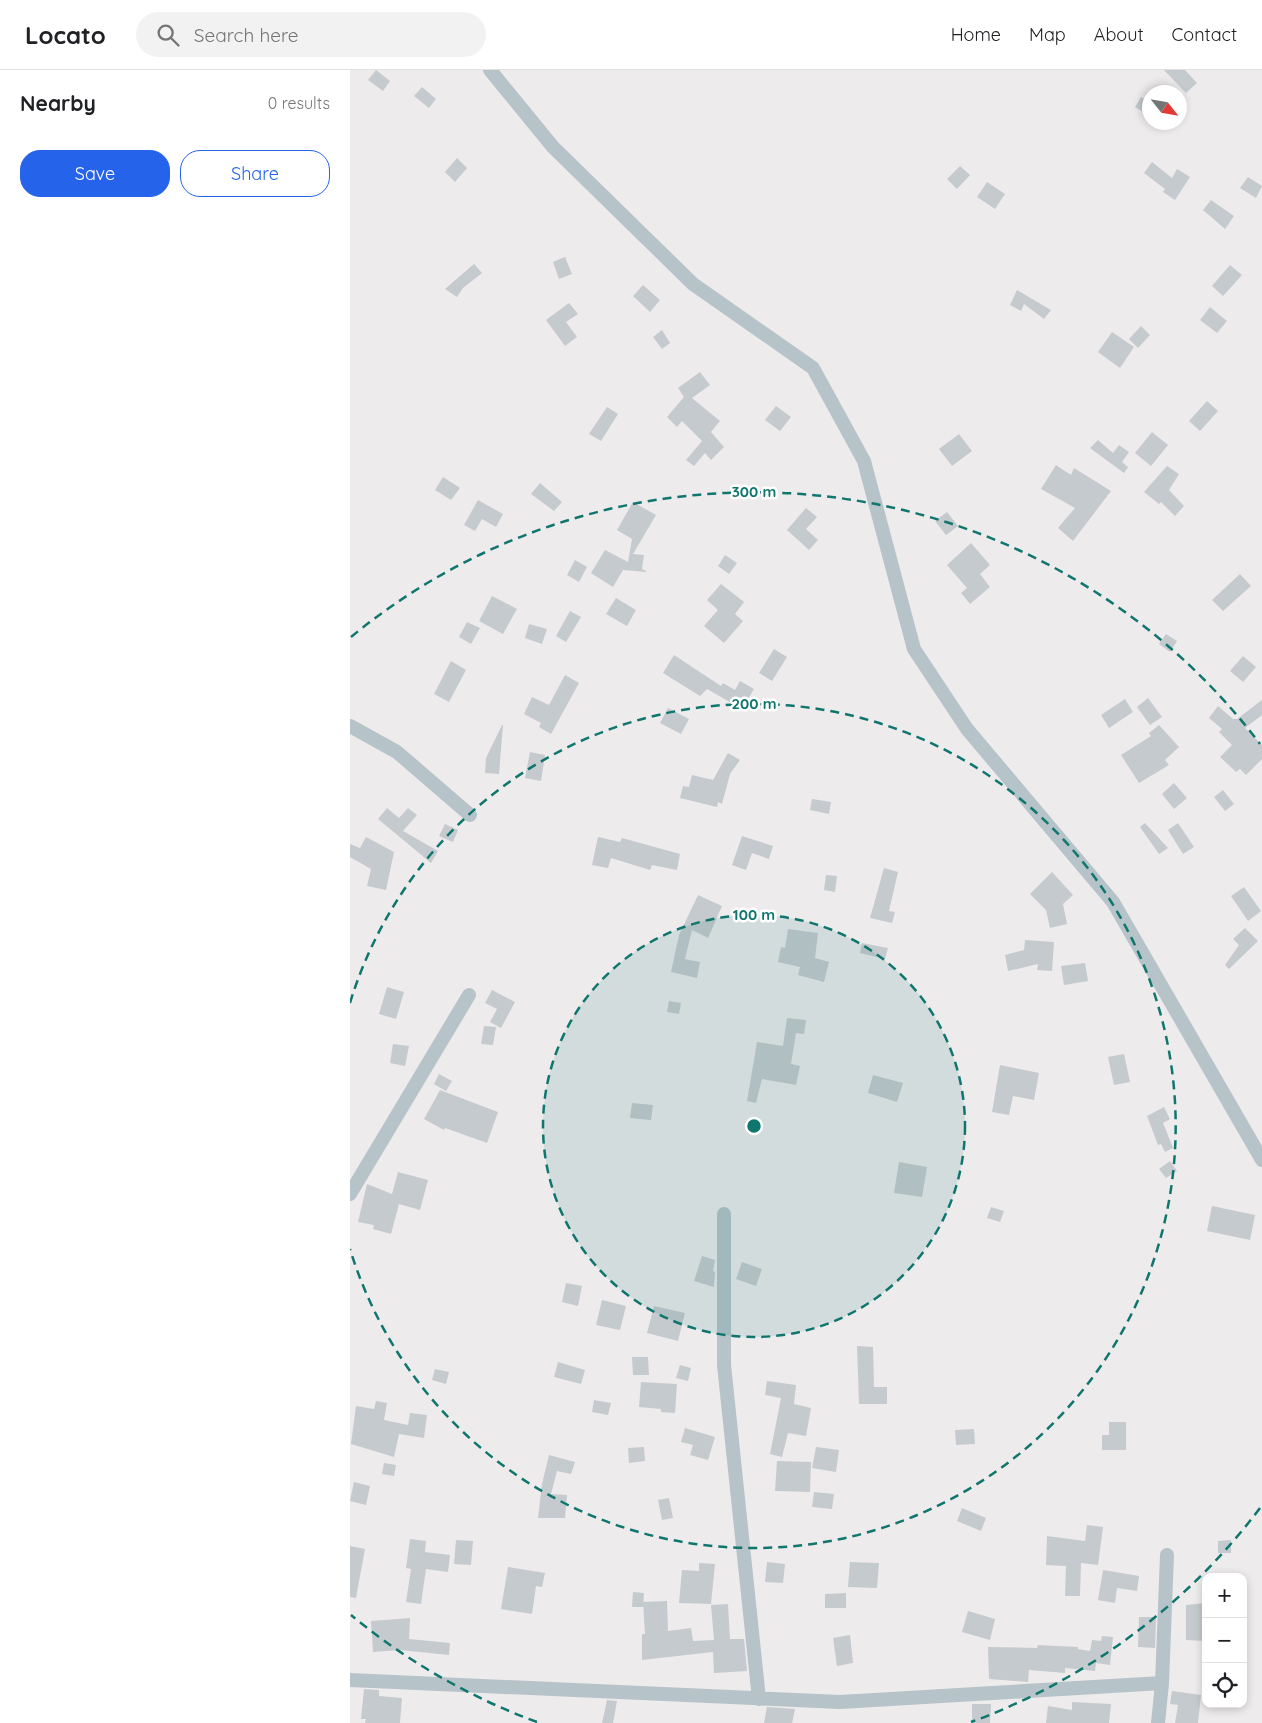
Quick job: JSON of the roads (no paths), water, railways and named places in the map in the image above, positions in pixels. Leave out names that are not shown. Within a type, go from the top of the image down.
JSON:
[{"type":"street","points":[[490,70],[553,147],[693,284],[813,368],[864,461],[914,649],[967,729],[1113,902],[1262,1160]]},
{"type":"street","points":[[350,726],[396,752],[470,815]]},
{"type":"street","points":[[350,1194],[469,995]]},
{"type":"street","points":[[724,1214],[724,1365],[758,1699]]},
{"type":"street","points":[[1158,1723],[1162,1683],[1167,1555]]},
{"type":"street","points":[[350,1680],[840,1702],[1162,1683]]}]
